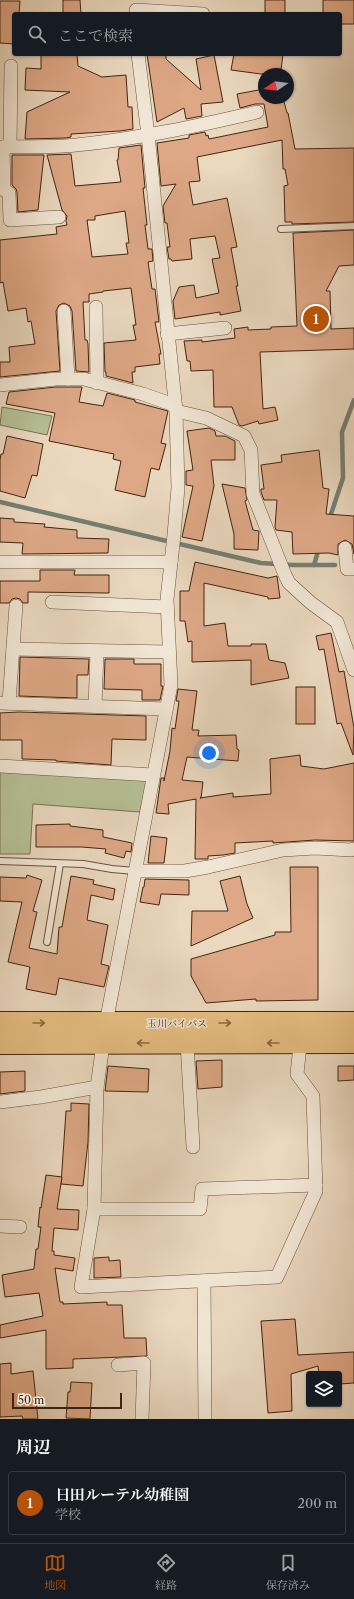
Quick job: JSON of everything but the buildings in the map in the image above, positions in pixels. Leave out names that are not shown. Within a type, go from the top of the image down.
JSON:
[{"type":"highway","name":"玉川バイパス","points":[[0,1024],[104,1033],[187,1043],[301,1032],[354,1023]]},
{"type":"highway","name":"玉川バイパス","points":[[0,1043],[104,1033],[301,1032],[354,1042]]},
{"type":"street","points":[[137,8],[181,12]]},
{"type":"street","points":[[138,56],[148,135],[175,408],[178,488],[167,607],[171,685],[152,775],[104,1033],[97,1087],[94,1209],[81,1287],[277,1277],[316,1191],[313,1096],[297,1074],[301,1032]]},
{"type":"street","points":[[10,66],[4,147],[4,190],[9,193],[10,220],[59,217]]},
{"type":"street","points":[[4,147],[75,145],[148,135],[202,125],[257,112]]},
{"type":"street","points":[[96,307],[97,383]]},
{"type":"street","points":[[64,311],[68,379]]},
{"type":"street","points":[[167,334],[225,328]]},
{"type":"street","points":[[0,386],[68,379],[84,379],[143,394],[175,408],[206,418],[244,436],[251,450],[253,494],[284,573],[289,583],[311,603],[337,622],[354,670]]},
{"type":"street","points":[[345,548],[347,569],[354,569]]},
{"type":"street","points":[[0,562],[171,556]]},
{"type":"street","points":[[52,602],[167,607]]},
{"type":"street","points":[[16,606],[13,649],[5,702],[166,709]]},
{"type":"street","points":[[13,649],[169,652]]},
{"type":"street","points":[[95,706],[97,651]]},
{"type":"street","points":[[0,766],[152,775]]},
{"type":"street","points":[[135,871],[186,871],[283,850],[315,848],[354,849]]},
{"type":"street","points":[[187,1043],[193,1147]]},
{"type":"street","points":[[0,1102],[41,1097],[97,1087]]},
{"type":"street","points":[[94,1209],[200,1209],[202,1189],[316,1185]]},
{"type":"street","points":[[0,1226],[20,1227]]},
{"type":"street","points":[[204,1281],[205,1419]]},
{"type":"street","points":[[118,1365],[144,1364],[142,1419]]},
{"type":"lane","points":[[281,229],[354,226]]},
{"type":"lane","points":[[0,861],[84,864],[135,871]]},
{"type":"lane","points":[[47,942],[60,864]]},
{"type":"green space","points":[[2,407],[52,416],[47,435],[0,425]]},
{"type":"green space","points":[[0,770],[147,779],[140,812],[33,804],[30,854],[0,854]]},
{"type":"waterway","points":[[329,520],[343,478],[342,432],[354,400]]},
{"type":"waterway","points":[[0,502],[261,563],[335,565]]},
{"type":"waterway","points":[[314,565],[319,548]]},
{"type":"place","name":"日田ルーテル幼稚園","points":[[316,319]]}]
